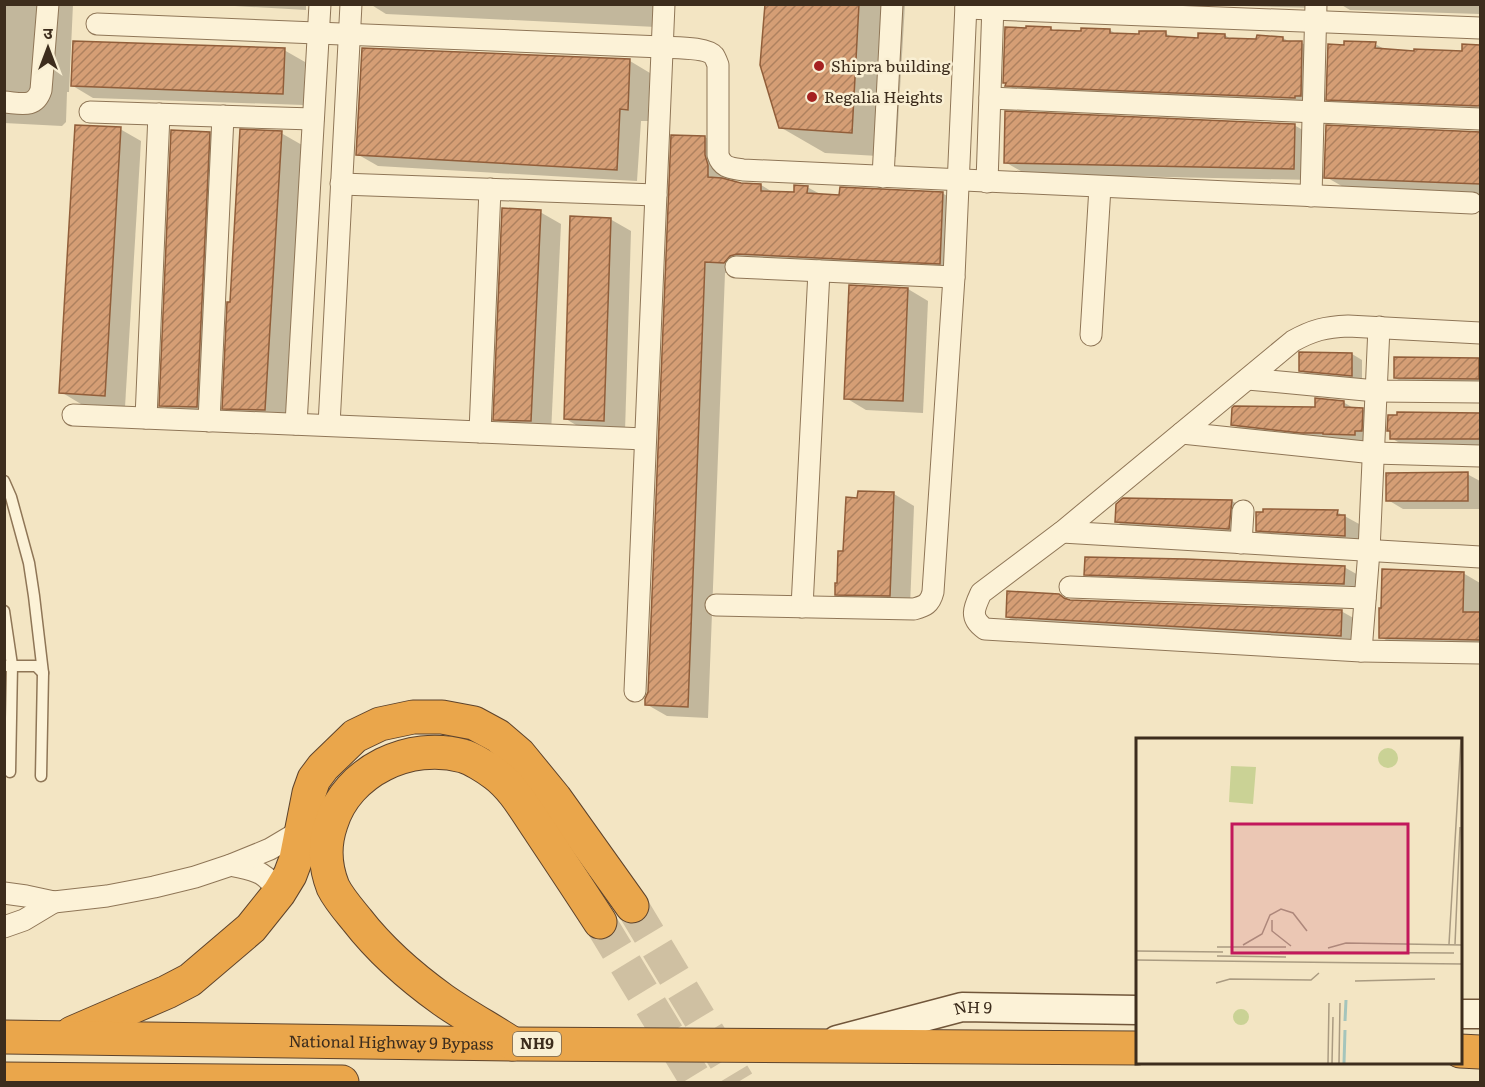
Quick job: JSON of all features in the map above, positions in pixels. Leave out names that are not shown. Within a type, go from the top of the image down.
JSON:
[{"type":"highway","points":[[62,1038],[190,980],[251,928],[279,893],[297,859],[309,793],[314,779],[334,755],[355,736],[380,724],[412,717],[442,717],[474,723],[498,736],[519,754],[555,798],[632,906]]},
{"type":"highway","points":[[513,1044],[443,1000],[388,955],[341,901],[328,870],[326,852],[327,835],[338,806],[358,780],[373,769],[391,761],[418,754],[443,753],[465,756],[495,774],[516,796],[600,922]]},
{"type":"highway","name":"National Highway 9 Bypass","points":[[4,1037],[812,1047]]},
{"type":"highway","name":"NH9","points":[[812,1047],[1136,1048]]},
{"type":"highway","points":[[1461,1051],[1480,1052]]},
{"type":"highway","points":[[4,1079],[342,1083]]},
{"type":"main road","name":"NH 9","points":[[812,1047],[962,1007],[1136,1010]]},
{"type":"main road","points":[[1461,1014],[1480,1014]]},
{"type":"street","points":[[4,102],[27,104],[39,96],[48,4]]},
{"type":"street","points":[[297,424],[320,4]]},
{"type":"street","points":[[329,426],[351,4]]},
{"type":"street","points":[[635,691],[664,4]]},
{"type":"street","points":[[883,177],[892,4]]},
{"type":"street","points":[[716,605],[914,609],[923,607],[931,600],[954,277],[966,6],[1316,13],[1480,28]]},
{"type":"street","points":[[987,182],[993,7]]},
{"type":"street","points":[[1311,196],[1316,13]]},
{"type":"street","points":[[97,24],[702,50],[715,57],[718,65],[718,155],[720,162],[727,168],[742,170],[1472,203]]},
{"type":"street","points":[[990,98],[1480,119]]},
{"type":"street","points":[[90,112],[313,119]]},
{"type":"street","points":[[146,418],[159,114]]},
{"type":"street","points":[[209,421],[223,116]]},
{"type":"street","points":[[341,184],[656,195]]},
{"type":"street","points":[[1091,335],[1100,187]]},
{"type":"street","points":[[480,432],[490,189]]},
{"type":"street","points":[[736,267],[954,277]]},
{"type":"street","points":[[802,608],[819,271]]},
{"type":"street","points":[[1480,333],[1348,326],[1328,327],[1308,333],[1293,341],[1062,532],[981,593],[975,605],[974,614],[977,624],[985,629],[1361,651],[1480,653]]},
{"type":"street","points":[[1361,651],[1370,551],[1379,327]]},
{"type":"street","points":[[1248,379],[1376,391],[1480,392]]},
{"type":"street","points":[[73,415],[645,439]]},
{"type":"street","points":[[1182,433],[1374,453],[1480,456]]},
{"type":"street","points":[[1240,543],[1243,512]]},
{"type":"street","points":[[1062,532],[1480,557]]},
{"type":"street","points":[[1070,587],[1365,598]]},
{"type":"street","points":[[4,893],[54,902],[107,896],[154,887],[231,865],[270,849],[302,830]]},
{"type":"street","points":[[231,865],[265,875],[279,893]]},
{"type":"street","points":[[4,927],[24,920],[54,902]]},
{"type":"lane","points":[[4,481],[11,497],[29,563],[34,596],[43,673],[41,776]]},
{"type":"lane","points":[[4,611],[8,665],[10,772]]},
{"type":"lane","points":[[8,665],[36,666],[43,673]]},
{"type":"building","name":"Regalia Heights","points":[[765,4],[859,4],[852,133],[779,128],[760,65]]},
{"type":"building","points":[[1026,26],[1051,27],[1051,30],[1110,29],[1110,33],[1139,34],[1139,31],[1166,31],[1166,36],[1198,38],[1198,33],[1225,34],[1225,38],[1256,39],[1257,35],[1283,37],[1283,41],[1302,41],[1301,96],[1295,96],[1295,98],[1005,86],[1006,83],[1003,83],[1005,27],[1026,28]]},
{"type":"building","points":[[73,41],[285,48],[283,94],[71,86]]},
{"type":"building","points":[[1344,41],[1376,42],[1375,48],[1414,51],[1414,49],[1462,51],[1462,44],[1480,45],[1480,106],[1326,100],[1328,44],[1344,45]]},
{"type":"building","points":[[362,48],[630,59],[628,110],[620,109],[617,170],[356,155]]},
{"type":"building","points":[[1005,111],[1295,124],[1294,169],[1004,163]]},
{"type":"building","points":[[75,125],[121,127],[105,396],[59,393]]},
{"type":"building","points":[[1326,125],[1480,132],[1480,184],[1324,178]]},
{"type":"building","points":[[240,129],[282,131],[265,410],[222,409],[227,302],[230,302]]},
{"type":"building","points":[[171,130],[210,132],[197,407],[159,406]]},
{"type":"building","points":[[671,135],[705,136],[708,177],[761,184],[761,191],[794,192],[794,185],[808,186],[807,193],[839,195],[840,187],[943,192],[940,264],[737,254],[730,256],[724,263],[705,262],[688,707],[645,705],[648,692]]},
{"type":"building","points":[[502,208],[541,210],[531,421],[493,420]]},
{"type":"building","points":[[570,216],[611,218],[604,421],[564,419]]},
{"type":"building","points":[[849,285],[908,288],[903,401],[844,399]]},
{"type":"building","points":[[1299,352],[1352,353],[1352,376],[1299,371]]},
{"type":"building","points":[[1394,357],[1479,358],[1479,379],[1394,378]]},
{"type":"building","points":[[1315,398],[1344,401],[1344,407],[1363,408],[1362,431],[1355,431],[1355,435],[1301,433],[1231,425],[1234,406],[1315,407]]},
{"type":"building","points":[[1397,412],[1480,413],[1480,439],[1390,439],[1390,431],[1387,431],[1388,415],[1397,415]]},
{"type":"building","points":[[1468,472],[1468,501],[1386,501],[1386,473]]},
{"type":"building","points":[[858,491],[894,492],[890,596],[835,595],[838,551],[843,551],[846,497],[857,498]]},
{"type":"building","points":[[1123,498],[1232,500],[1229,529],[1115,522],[1116,504]]},
{"type":"building","points":[[1263,509],[1338,510],[1337,515],[1345,515],[1345,536],[1256,531],[1256,512],[1263,512]]},
{"type":"building","points":[[1085,557],[1345,566],[1344,584],[1084,575]]},
{"type":"building","points":[[1382,569],[1464,572],[1463,612],[1480,612],[1480,640],[1379,638]]},
{"type":"building","points":[[1007,591],[1059,594],[1070,600],[1342,610],[1341,636],[1006,617]]},
{"type":"tunnel","points":[[632,906],[738,1082]]},
{"type":"tunnel","points":[[600,922],[697,1082]]},
{"type":"place","name":"Shipra building","points":[[819,66]]},
{"type":"place","name":"Regalia Heights","points":[[812,97]]}]
